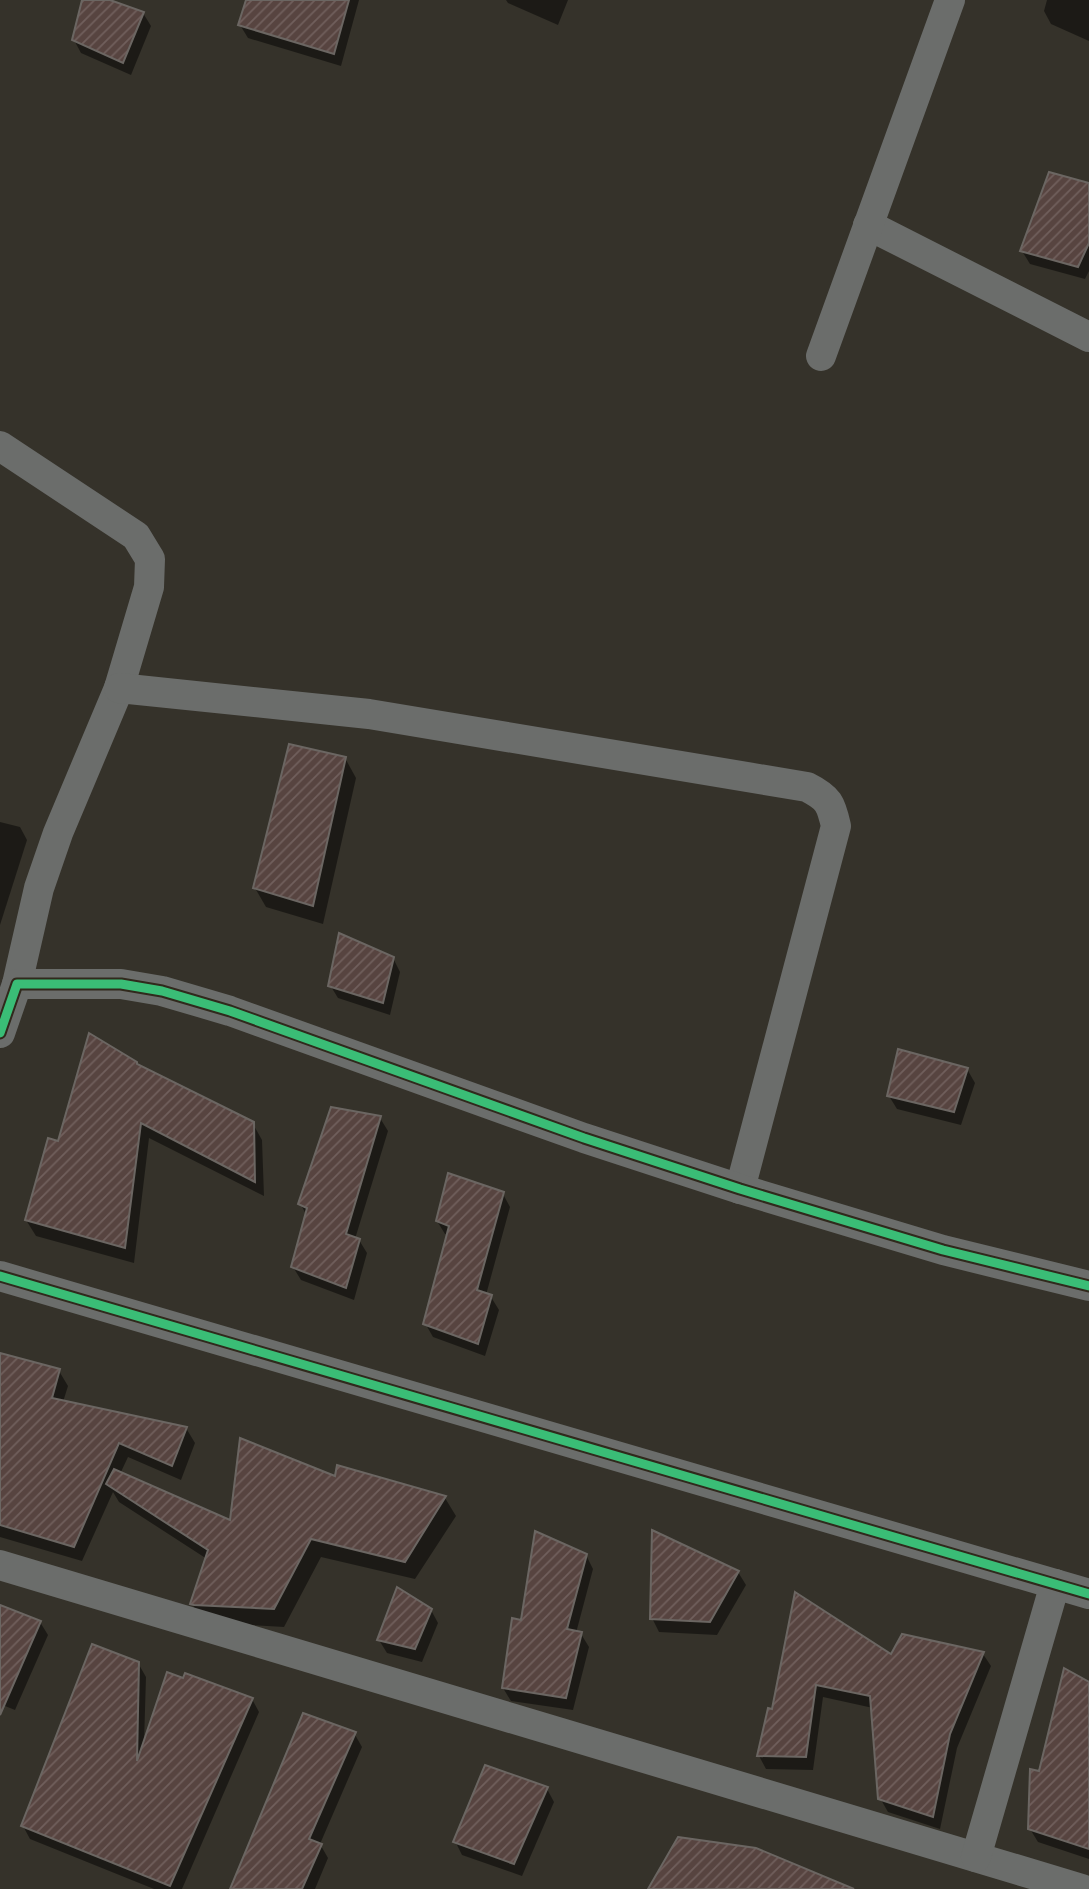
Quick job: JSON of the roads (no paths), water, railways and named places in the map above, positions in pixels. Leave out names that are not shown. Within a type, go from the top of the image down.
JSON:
[{"type":"street","points":[[821,356],[950,0]]},
{"type":"street","points":[[868,225],[1089,337]]},
{"type":"street","points":[[0,446],[136,536],[150,559],[149,587],[119,688],[58,833],[39,888],[17,984],[0,1033]]},
{"type":"street","points":[[119,688],[369,714],[807,787],[823,795],[832,807],[836,827],[740,1189]]},
{"type":"street","points":[[17,984],[121,984],[230,1011],[571,1133],[740,1189],[943,1250],[1089,1286]]},
{"type":"street","points":[[0,1276],[1089,1594]]},
{"type":"street","points":[[0,1565],[1082,1889]]},
{"type":"street","points":[[976,1857],[1055,1584]]}]
